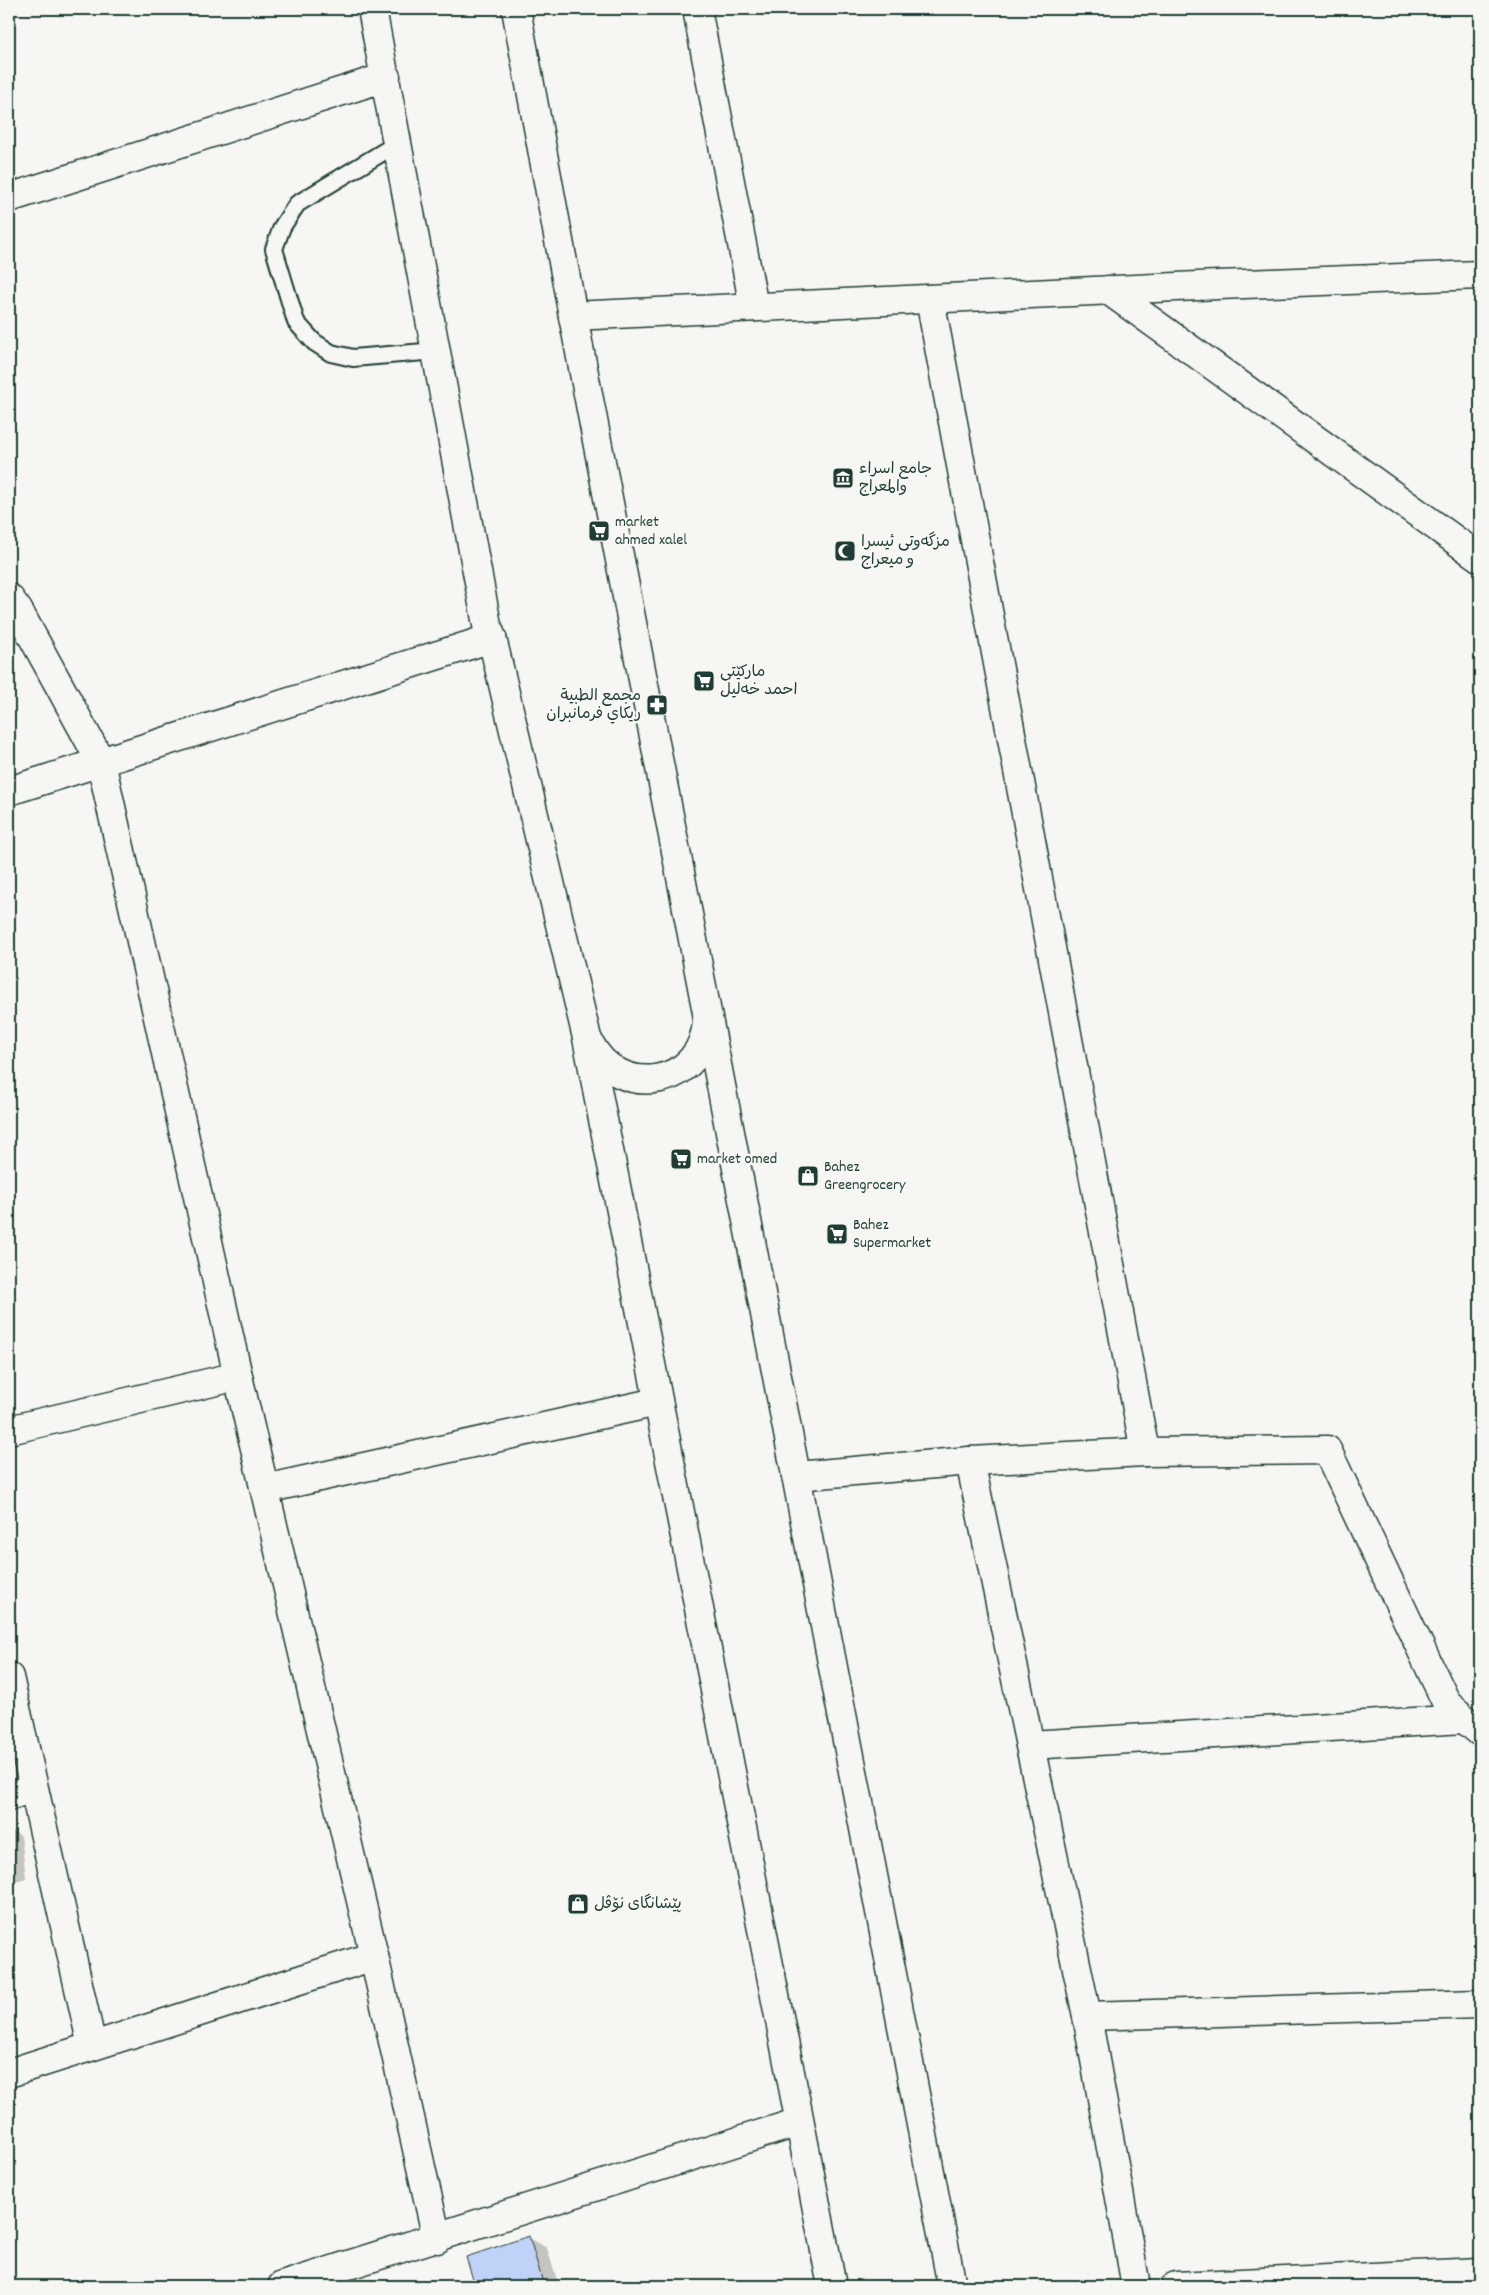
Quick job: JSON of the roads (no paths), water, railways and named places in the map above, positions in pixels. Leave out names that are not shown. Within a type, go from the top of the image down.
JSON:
[{"type":"street","points":[[372,9],[487,625],[492,638],[587,1038],[832,2286]]},
{"type":"street","points":[[516,9],[573,316],[952,2286]]},
{"type":"street","points":[[697,9],[754,307]]},
{"type":"street","points":[[9,198],[386,77]]},
{"type":"street","points":[[573,316],[1108,290],[1480,275]]},
{"type":"street","points":[[1108,290],[1480,558]]},
{"type":"street","points":[[930,299],[1144,1452]]},
{"type":"street","points":[[9,598],[18,610],[100,762],[238,1376],[374,1956],[437,2239]]},
{"type":"street","points":[[9,791],[492,638]]},
{"type":"street","points":[[587,1038],[594,1053],[605,1065],[619,1074],[635,1079],[651,1080],[667,1077],[688,1063],[702,1044],[707,1028],[708,1012]]},
{"type":"street","points":[[9,1430],[238,1376]]},
{"type":"street","points":[[265,1489],[657,1402]]},
{"type":"street","points":[[796,1476],[970,1462],[1144,1452],[1327,1450],[1447,1704],[1472,1726]]},
{"type":"street","points":[[970,1462],[1087,2016],[1136,2286]]},
{"type":"street","points":[[9,1677],[21,1792],[92,2046]]},
{"type":"street","points":[[1030,1745],[1472,1726]]},
{"type":"street","points":[[9,2073],[374,1956]]},
{"type":"street","points":[[1087,2016],[1480,2004]]},
{"type":"street","points":[[282,2286],[437,2239],[799,2122]]},
{"type":"street","points":[[1175,2286],[1480,2272]]},
{"type":"lane","points":[[398,143],[297,204],[282,227],[274,250],[296,322],[314,342],[331,353],[353,358],[436,351]]},
{"type":"place","name":"جامع اسراء والمعراج","points":[[843,478]]},
{"type":"place","name":"market ahmed xalel","points":[[599,531]]},
{"type":"place","name":"مزگەوتی ئیسرا و میعراج","points":[[845,551]]},
{"type":"place","name":"مارکێتی احمد خەلیل","points":[[704,681]]},
{"type":"place","name":"مجمع الطبية ريكاي فرمانبران","points":[[657,705]]},
{"type":"place","name":"market omed","points":[[681,1159]]},
{"type":"place","name":"Bahez Greengrocery","points":[[808,1176]]},
{"type":"place","name":"Bahez Supermarket","points":[[837,1234]]},
{"type":"place","name":"پێشانگای نۆڤل","points":[[578,1904]]}]
